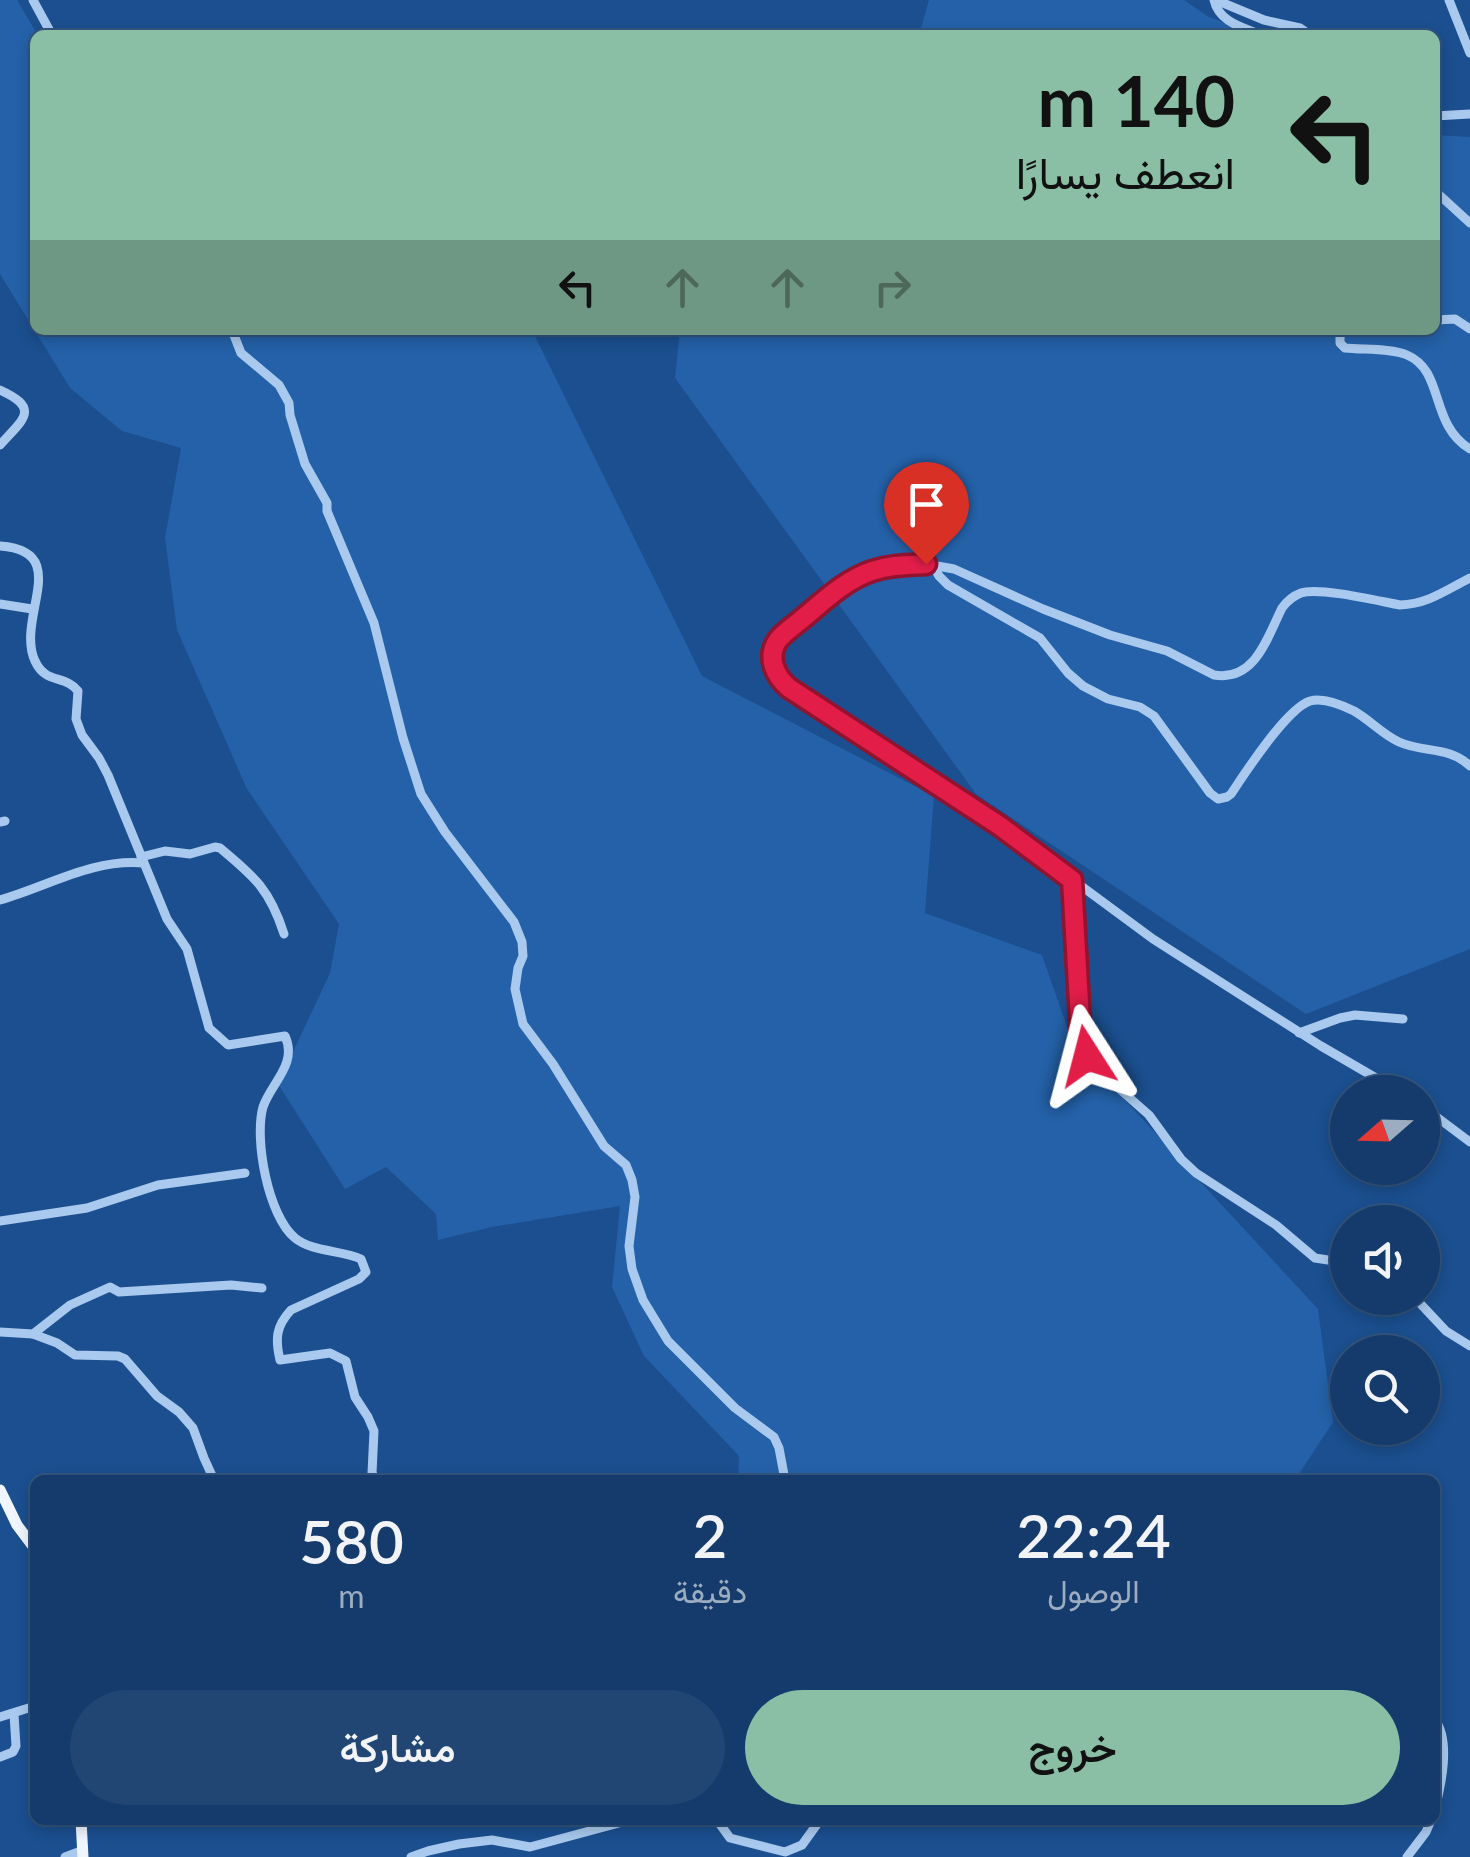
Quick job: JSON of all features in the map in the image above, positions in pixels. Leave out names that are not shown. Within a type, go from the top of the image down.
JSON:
[{"type":"main road","points":[[0,1490],[30,1542]]},
{"type":"main road","points":[[81,1825],[82,1854]]},
{"type":"street","points":[[33,0],[49,30]]},
{"type":"street","points":[[1250,30],[1223,18],[1216,10],[1215,0],[1264,20],[1303,30]]},
{"type":"street","points":[[1449,0],[1470,52]]},
{"type":"street","points":[[1440,116],[1470,114]]},
{"type":"street","points":[[1440,195],[1470,222]]},
{"type":"street","points":[[1440,320],[1455,319],[1470,329]]},
{"type":"street","points":[[234,335],[241,353],[279,385],[289,403],[299,448],[327,503],[374,622],[421,794],[514,922],[522,942],[515,989],[523,1024],[604,1146],[626,1165],[635,1197],[629,1246],[643,1300],[668,1341],[735,1408],[774,1437],[784,1475]]},
{"type":"street","points":[[1341,335],[1340,343],[1345,348],[1401,352],[1418,361],[1430,376],[1452,435],[1470,449]]},
{"type":"street","points":[[0,390],[18,399],[25,414],[21,424],[0,445]]},
{"type":"street","points":[[0,546],[19,548],[36,563],[40,590],[32,609],[34,659],[46,675],[76,688],[78,727],[108,776],[167,918],[187,948],[209,1028],[228,1045],[284,1036],[288,1043],[285,1070],[264,1103],[260,1124],[266,1178],[277,1211],[292,1237],[310,1246],[361,1259],[366,1272],[291,1310],[282,1319],[276,1345],[280,1360],[330,1353],[346,1361],[355,1397],[374,1431],[373,1475]]},
{"type":"street","points":[[1372,1075],[1153,939],[1000,826],[810,702],[778,676],[772,661],[779,638],[844,585],[870,572],[898,565],[954,569],[1043,609],[1167,652],[1222,676],[1238,674],[1251,666],[1282,608],[1301,593],[1412,604],[1434,598],[1470,578]]},
{"type":"street","points":[[933,565],[948,584],[1040,638],[1083,686],[1154,716],[1218,798],[1231,794],[1264,746],[1299,708],[1316,700],[1351,710],[1397,741],[1446,751],[1470,766]]},
{"type":"street","points":[[0,604],[32,609]]},
{"type":"street","points":[[0,900],[93,866],[142,860],[165,851],[190,854],[216,847],[252,875],[274,905],[284,934]]},
{"type":"street","points":[[1072,880],[1081,1038],[1087,1056],[1149,1115],[1196,1174],[1276,1225],[1314,1258],[1330,1260]]},
{"type":"street","points":[[1300,1032],[1355,1015],[1403,1019]]},
{"type":"street","points":[[1440,1120],[1470,1142]]},
{"type":"street","points":[[0,1222],[87,1208],[158,1185],[245,1173]]},
{"type":"street","points":[[33,1334],[70,1306],[110,1287],[119,1292],[212,1285],[262,1288]]},
{"type":"street","points":[[1431,1315],[1446,1331],[1470,1346]]},
{"type":"street","points":[[0,1332],[33,1334],[74,1355],[125,1359],[157,1396],[194,1428],[212,1475]]},
{"type":"street","points":[[0,1717],[30,1708]]},
{"type":"street","points":[[0,1757],[13,1752],[16,1746],[14,1714]]},
{"type":"street","points":[[1440,1727],[1444,1763],[1440,1783]]},
{"type":"street","points":[[411,1857],[428,1850],[492,1840],[530,1847],[611,1825]]},
{"type":"street","points":[[721,1825],[730,1838],[785,1852],[802,1844],[816,1825]]},
{"type":"street","points":[[1407,1857],[1428,1825]]},
{"type":"street","points":[[459,1844],[464,1857]]},
{"type":"street","points":[[65,1857],[82,1854]]},
{"type":"shaded area","points":[[0,0],[17,0],[35,30],[30,30],[30,323],[0,274]]},
{"type":"shaded area","points":[[929,0],[1184,0],[1209,17],[1245,30],[920,30]]},
{"type":"shaded area","points":[[1440,135],[1470,137],[1470,949],[1306,1014],[976,794],[675,378],[679,335],[1440,335]]},
{"type":"shaded area","points":[[37,335],[534,335],[702,676],[934,796],[925,913],[1042,955],[1073,1044],[1318,1309],[1330,1427],[1298,1475],[738,1475],[739,1456],[644,1356],[612,1287],[620,1206],[438,1240],[436,1214],[386,1167],[345,1189],[278,1084],[330,973],[339,924],[247,789],[177,630],[165,538],[181,448],[122,431],[70,388]]},
{"type":"route","points":[[926,564],[870,572],[844,585],[779,638],[773,653],[774,669],[789,688],[1000,826],[1072,880],[1081,1038],[1087,1056]]}]
